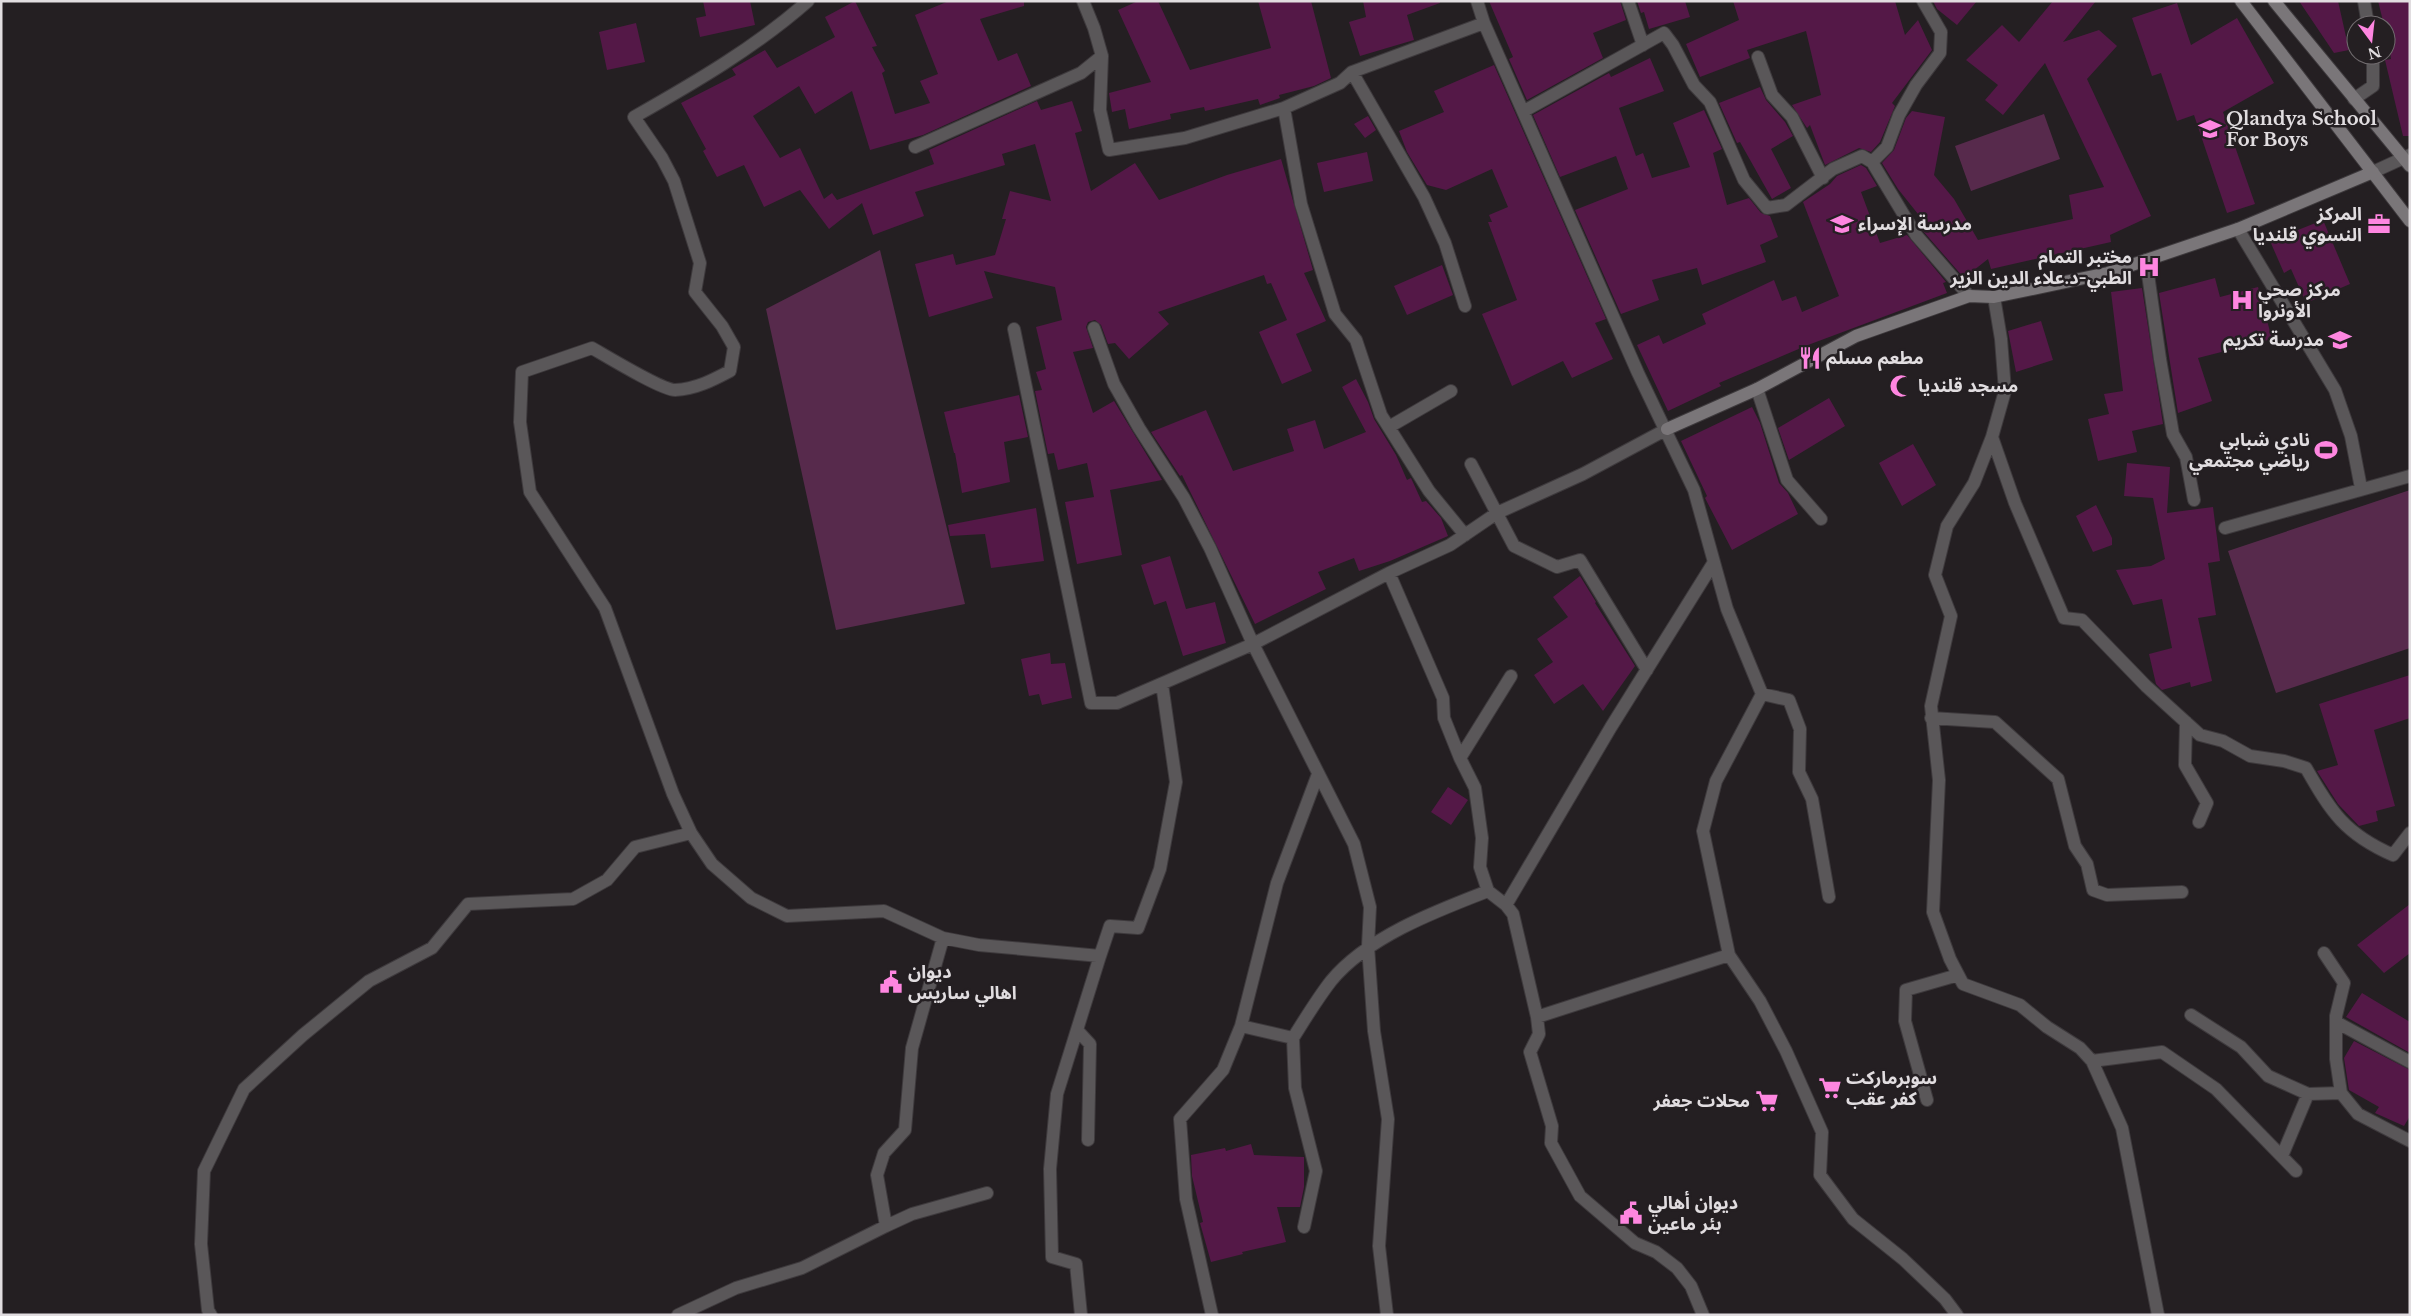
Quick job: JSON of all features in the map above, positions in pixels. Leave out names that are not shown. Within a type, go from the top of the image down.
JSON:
[{"type":"street","points":[[808,1],[785,21],[713,70],[634,117],[662,158],[674,181],[700,263],[695,292],[722,326],[734,347],[730,370],[705,384],[674,390],[626,368],[592,348],[522,372],[520,422],[530,492],[605,608],[673,794],[691,833],[712,864],[751,898],[787,916],[884,911],[943,938],[979,945],[1100,956]]},
{"type":"street","points":[[1083,1],[1094,28],[1102,56],[1100,110],[1109,150],[1185,138],[1284,108],[1340,83],[1352,72],[1484,23]]},
{"type":"street","points":[[1477,1],[1484,23],[1638,373],[1667,429],[1694,490],[1727,610],[1762,694]]},
{"type":"street","points":[[1628,1],[1642,45]]},
{"type":"street","points":[[1872,162],[1887,148],[1899,115],[1907,100],[1940,53],[1941,32],[1923,1]]},
{"type":"street","points":[[2241,1],[2410,221]]},
{"type":"street","points":[[1014,329],[1091,703],[1117,703],[1253,644],[1389,573],[1450,545],[1497,513],[1583,474],[1667,429],[1757,390],[1856,336],[1969,296],[1994,297],[2108,273],[2238,230],[2374,172],[2408,160],[2354,99],[2274,1]]},
{"type":"street","points":[[2364,1],[2366,15]]},
{"type":"street","points":[[1524,111],[1664,33],[1673,45],[1694,85],[1710,102],[1744,180],[1767,208],[1786,205],[1833,169],[1862,156],[1872,162],[1916,235],[1969,296]]},
{"type":"street","points":[[915,147],[1080,73],[1102,56]]},
{"type":"street","points":[[1758,57],[1772,95],[1792,117],[1823,178]]},
{"type":"street","points":[[2354,99],[2373,86],[2373,65]]},
{"type":"street","points":[[1352,72],[1424,197],[1445,243],[1465,306]]},
{"type":"street","points":[[1284,108],[1301,204],[1335,314],[1356,340],[1381,415],[1429,491],[1466,535]]},
{"type":"street","points":[[2238,230],[2335,390],[2351,436],[2361,488]]},
{"type":"street","points":[[2146,260],[2173,434],[2186,457],[2194,500]]},
{"type":"street","points":[[1994,297],[2001,339],[2005,391],[1992,437],[1974,483],[1947,526],[1935,575],[1951,616],[1931,706],[1939,780],[1933,912],[1950,959],[1963,984],[2020,1005],[2047,1027],[2080,1048],[2092,1062],[2122,1128],[2158,1315]]},
{"type":"street","points":[[1094,328],[1114,384],[1139,428],[1184,498],[1210,548],[1253,644],[1354,844],[1370,907],[1368,946],[1374,1031],[1388,1119],[1379,1246],[1387,1315]]},
{"type":"street","points":[[1757,390],[1787,480],[1822,519]]},
{"type":"street","points":[[1389,428],[1451,391]]},
{"type":"street","points":[[1992,437],[2015,503],[2064,618],[2082,620],[2200,735],[2223,741],[2250,756],[2284,761],[2306,768],[2321,794],[2350,831],[2373,846],[2393,854],[2410,833]]},
{"type":"street","points":[[1471,464],[1514,546],[1557,567],[1580,560],[1647,670]]},
{"type":"street","points":[[2225,528],[2361,488],[2410,476]]},
{"type":"street","points":[[1506,905],[1611,727],[1714,562]]},
{"type":"street","points":[[1389,573],[1443,698],[1444,718],[1460,758],[1475,788],[1482,838],[1480,867],[1488,891],[1506,905],[1513,914],[1540,1034],[1530,1052],[1552,1126],[1551,1143],[1580,1196],[1635,1244],[1656,1252],[1677,1268],[1691,1286],[1702,1315]]},
{"type":"street","points":[[1460,758],[1511,676]]},
{"type":"street","points":[[1081,1315],[1076,1264],[1052,1257],[1050,1169],[1057,1094],[1110,926],[1138,928],[1160,869],[1176,782],[1162,684]]},
{"type":"street","points":[[1762,694],[1789,700],[1800,729],[1800,772],[1812,799],[1829,897]]},
{"type":"street","points":[[1762,694],[1716,781],[1703,831],[1729,954],[1768,1018],[1822,1132],[1820,1176],[1853,1219],[1903,1259],[1945,1299],[1957,1315]]},
{"type":"street","points":[[1931,718],[1995,722],[2058,779],[2074,846],[2087,864],[2093,890],[2107,895],[2182,892]]},
{"type":"street","points":[[2186,722],[2185,765],[2207,803],[2199,822]]},
{"type":"street","points":[[1212,1315],[1186,1199],[1180,1119],[1223,1070],[1241,1026],[1277,883],[1318,774]]},
{"type":"street","points":[[211,1315],[208,1310],[201,1244],[204,1171],[244,1090],[303,1035],[369,981],[432,948],[468,904],[574,899],[607,880],[636,846],[691,833]]},
{"type":"street","points":[[1304,1227],[1316,1171],[1295,1088],[1293,1038],[1332,980],[1368,946],[1450,906],[1488,891]]},
{"type":"street","points":[[886,1226],[876,1175],[884,1153],[905,1130],[912,1048],[943,938]]},
{"type":"street","points":[[2324,953],[2344,983],[2336,1022],[2336,1059],[2341,1093],[2358,1114],[2410,1141]]},
{"type":"street","points":[[1537,1017],[1729,954]]},
{"type":"street","points":[[1927,1100],[1906,1021],[1906,990],[1958,975]]},
{"type":"street","points":[[2191,1016],[2241,1047],[2268,1076],[2308,1094],[2341,1093]]},
{"type":"street","points":[[2336,1022],[2410,1062]]},
{"type":"street","points":[[1241,1026],[1293,1038]]},
{"type":"street","points":[[1077,1030],[1090,1044],[1088,1140]]},
{"type":"street","points":[[2092,1062],[2162,1052],[2216,1089],[2296,1171]]},
{"type":"street","points":[[2282,1156],[2308,1094]]},
{"type":"street","points":[[678,1315],[736,1288],[802,1268],[912,1214],[987,1194]]},
{"type":"shaded area","points":[[2044,114],[2060,159],[1971,191],[1955,146]]},
{"type":"shaded area","points":[[880,250],[965,604],[836,630],[766,309]]},
{"type":"shaded area","points":[[2410,490],[2410,648],[2276,693],[2228,551]]},
{"type":"building","points":[[703,1],[750,1],[755,25],[700,37],[696,18],[706,16]]},
{"type":"building","points":[[855,1],[877,46],[872,47],[885,71],[882,73],[895,114],[930,103],[920,81],[938,74],[915,15],[949,1],[1024,1],[1024,6],[980,19],[998,61],[1017,53],[1031,86],[923,135],[870,150],[852,91],[815,114],[799,86],[753,116],[780,158],[800,148],[824,199],[832,193],[837,200],[934,164],[929,150],[1037,101],[1041,110],[1072,101],[1082,131],[1075,133],[1091,191],[1135,163],[1159,200],[1227,175],[1281,159],[1313,270],[1304,273],[1326,321],[1296,334],[1312,371],[1282,384],[1259,332],[1287,320],[1271,283],[1267,284],[1264,275],[1158,312],[1169,324],[1129,359],[1115,343],[1108,344],[1101,325],[1095,320],[1088,322],[1086,327],[1093,348],[1073,352],[1093,413],[1114,401],[1162,480],[1110,490],[1122,555],[1077,564],[1065,502],[1094,497],[1087,463],[1058,470],[1054,453],[1048,454],[1035,391],[1042,390],[1036,372],[1046,369],[1036,327],[1062,320],[1055,287],[984,271],[993,298],[929,317],[915,264],[953,254],[956,265],[995,255],[1006,219],[1002,219],[1010,191],[1051,201],[1035,144],[1002,154],[1005,165],[915,192],[924,216],[873,235],[862,203],[829,229],[800,190],[764,207],[744,165],[717,177],[703,151],[706,149],[681,103],[736,75],[732,69],[765,50],[777,68],[835,37],[825,17]]},
{"type":"building","points":[[1138,1],[1158,1],[1190,70],[1271,48],[1258,1],[1311,1],[1331,78],[1314,86],[1279,95],[1280,98],[1260,105],[1258,99],[1205,111],[1204,107],[1170,114],[1171,119],[1129,129],[1125,109],[1112,112],[1109,93],[1151,82],[1118,10]]},
{"type":"building","points":[[1363,1],[1440,1],[1440,3],[1407,15],[1414,40],[1360,56],[1349,22],[1366,17]]},
{"type":"building","points":[[1489,1],[1620,1],[1626,20],[1593,33],[1603,58],[1527,100],[1509,59],[1513,57]]},
{"type":"building","points":[[1637,1],[1685,1],[1690,17],[1649,29],[1644,12],[1641,13]]},
{"type":"building","points":[[1733,1],[1895,1],[1905,35],[1918,20],[1932,50],[1892,103],[1895,106],[1880,142],[1871,152],[1859,148],[1825,165],[1810,125],[1807,128],[1792,105],[1821,95],[1806,31],[1747,50],[1750,58],[1700,77],[1686,44],[1739,20]]},
{"type":"building","points":[[1933,1],[1977,1],[1957,25],[1937,9]]},
{"type":"building","points":[[2053,1],[2096,1],[2063,42],[2099,30],[2117,46],[2087,79],[2151,216],[2110,235],[2111,242],[1991,269],[1988,259],[1964,278],[1923,231],[1930,229],[1898,189],[1882,163],[1894,150],[1906,118],[1912,111],[1945,117],[1934,175],[1954,199],[1978,240],[2073,219],[2069,195],[2104,187],[2045,63],[2003,115],[1985,100],[1998,85],[1966,60],[2002,25],[2019,42]]},
{"type":"building","points":[[2299,1],[2338,1],[2346,37],[2346,51],[2334,53]]},
{"type":"building","points":[[2378,1],[2410,1],[2410,136],[2403,136],[2386,65],[2396,65],[2396,15],[2382,15]]},
{"type":"building","points":[[2177,3],[2191,45],[2237,18],[2274,83],[2223,112],[2255,204],[2227,213],[2194,115],[2177,121],[2161,73],[2152,76],[2132,18]]},
{"type":"building","points":[[636,23],[645,62],[607,70],[599,32]]},
{"type":"building","points":[[1650,58],[1664,91],[1619,108],[1636,156],[1643,153],[1652,178],[1690,167],[1673,123],[1704,110],[1722,149],[1713,153],[1727,205],[1749,198],[1761,213],[1770,216],[1778,237],[1760,245],[1766,262],[1702,285],[1697,268],[1652,280],[1659,300],[1621,314],[1575,210],[1628,189],[1616,156],[1560,177],[1533,115],[1609,73],[1611,77]]},
{"type":"building","points":[[1494,65],[1606,319],[1595,323],[1613,359],[1572,378],[1563,361],[1512,386],[1482,314],[1517,300],[1488,222],[1492,222],[1489,215],[1508,207],[1492,169],[1446,190],[1427,185],[1407,152],[1399,131],[1444,112],[1434,91]]},
{"type":"building","points":[[1760,87],[1766,100],[1785,122],[1793,136],[1771,149],[1791,188],[1772,199],[1740,142],[1737,143],[1719,103]]},
{"type":"building","points":[[1368,116],[1376,130],[1365,138],[1354,124]]},
{"type":"building","points":[[1367,152],[1373,181],[1324,192],[1317,163]]},
{"type":"building","points":[[1861,165],[1866,168],[1877,186],[1861,192],[1880,243],[1907,235],[1946,282],[1943,283],[1947,293],[1808,345],[1719,383],[1721,386],[1668,411],[1637,345],[1659,335],[1663,344],[1706,324],[1702,314],[1774,280],[1782,301],[1796,296],[1802,312],[1839,296],[1803,202],[1830,184],[1837,176]]},
{"type":"building","points":[[2323,220],[2350,284],[2306,303],[2291,269],[2284,273],[2270,241]]},
{"type":"building","points":[[1442,265],[1453,295],[1407,315],[1394,286]]},
{"type":"building","points":[[2215,278],[2220,297],[2258,287],[2272,339],[2198,358],[2212,401],[2178,413],[2159,293]]},
{"type":"building","points":[[2142,288],[2163,424],[2132,431],[2137,452],[2098,461],[2088,419],[2109,414],[2104,394],[2123,391],[2111,292]]},
{"type":"building","points":[[2041,321],[2053,360],[2016,372],[2008,331]]},
{"type":"building","points":[[1356,379],[1368,402],[1374,419],[1396,455],[1407,480],[1411,478],[1422,502],[1426,501],[1441,518],[1448,536],[1390,561],[1359,571],[1354,558],[1318,572],[1326,589],[1255,624],[1182,475],[1180,476],[1151,432],[1206,410],[1233,471],[1294,451],[1287,429],[1315,420],[1324,449],[1366,432],[1342,387]]},
{"type":"building","points":[[1019,395],[1028,437],[1004,442],[1010,482],[962,493],[955,453],[944,412]]},
{"type":"building","points":[[1829,398],[1845,426],[1789,460],[1778,428]]},
{"type":"building","points":[[1752,407],[1760,423],[1779,483],[1788,493],[1798,514],[1732,550],[1705,498],[1707,496],[1681,441]]},
{"type":"building","points":[[1913,444],[1936,485],[1902,506],[1879,463]]},
{"type":"building","points":[[2127,463],[2170,467],[2167,513],[2213,507],[2220,561],[2208,563],[2216,615],[2198,618],[2212,681],[2191,687],[2190,682],[2162,690],[2156,684],[2149,654],[2172,648],[2162,599],[2133,605],[2116,570],[2151,566],[2165,559],[2153,498],[2124,496]]},
{"type":"building","points":[[2096,505],[2112,538],[2112,545],[2093,552],[2076,516]]},
{"type":"building","points":[[1036,508],[1044,561],[991,568],[985,534],[950,536],[948,525]]},
{"type":"building","points":[[1170,556],[1186,609],[1215,602],[1226,643],[1183,656],[1166,601],[1154,605],[1141,565]]},
{"type":"building","points":[[1580,576],[1635,666],[1603,711],[1583,684],[1554,704],[1534,675],[1553,662],[1537,639],[1568,617],[1553,597]]},
{"type":"building","points":[[1050,653],[1051,664],[1065,663],[1072,698],[1042,705],[1039,694],[1029,696],[1021,659]]},
{"type":"building","points":[[2410,675],[2410,718],[2374,730],[2395,806],[2376,811],[2378,821],[2359,826],[2338,804],[2317,771],[2338,765],[2319,704]]},
{"type":"building","points":[[1448,787],[1468,800],[1451,825],[1431,812]]},
{"type":"building","points":[[2410,904],[2410,953],[2384,973],[2357,945]]},
{"type":"building","points":[[2362,993],[2410,1022],[2410,1053],[2346,1017]]},
{"type":"building","points":[[2354,1041],[2410,1070],[2410,1116],[2404,1126],[2375,1113],[2379,1107],[2349,1090],[2344,1058]]},
{"type":"building","points":[[1251,1144],[1254,1155],[1304,1157],[1304,1187],[1300,1207],[1277,1207],[1286,1242],[1242,1252],[1243,1254],[1211,1262],[1200,1223],[1203,1222],[1192,1176],[1191,1155],[1225,1148],[1226,1151]]},
{"type":"place","name":"Qlandya School For Boys","points":[[2210,129]]},
{"type":"place","name":"مدرسة الإسراء","points":[[1842,224]]},
{"type":"place","name":"المركز النسوي قلنديا","points":[[2379,224]]},
{"type":"place","name":"مختبر التمام الطبي-د.علاء الدين الزير","points":[[2149,267]]},
{"type":"place","name":"مركز صحي الأونروا","points":[[2242,300]]},
{"type":"place","name":"مدرسة تكريم","points":[[2340,340]]},
{"type":"place","name":"مطعم مسلم","points":[[1810,358]]},
{"type":"place","name":"مسجد قلنديا","points":[[1901,386]]},
{"type":"place","name":"نادي شبابي رياضي مجتمعي","points":[[2326,450]]},
{"type":"place","name":"ديوان اهالي ساريس","points":[[891,982]]},
{"type":"place","name":"سوبرماركت كفر عقب","points":[[1830,1088]]},
{"type":"place","name":"محلات جعفر","points":[[1767,1101]]},
{"type":"place","name":"ديوان أهالي بئر ماعين","points":[[1631,1213]]}]
